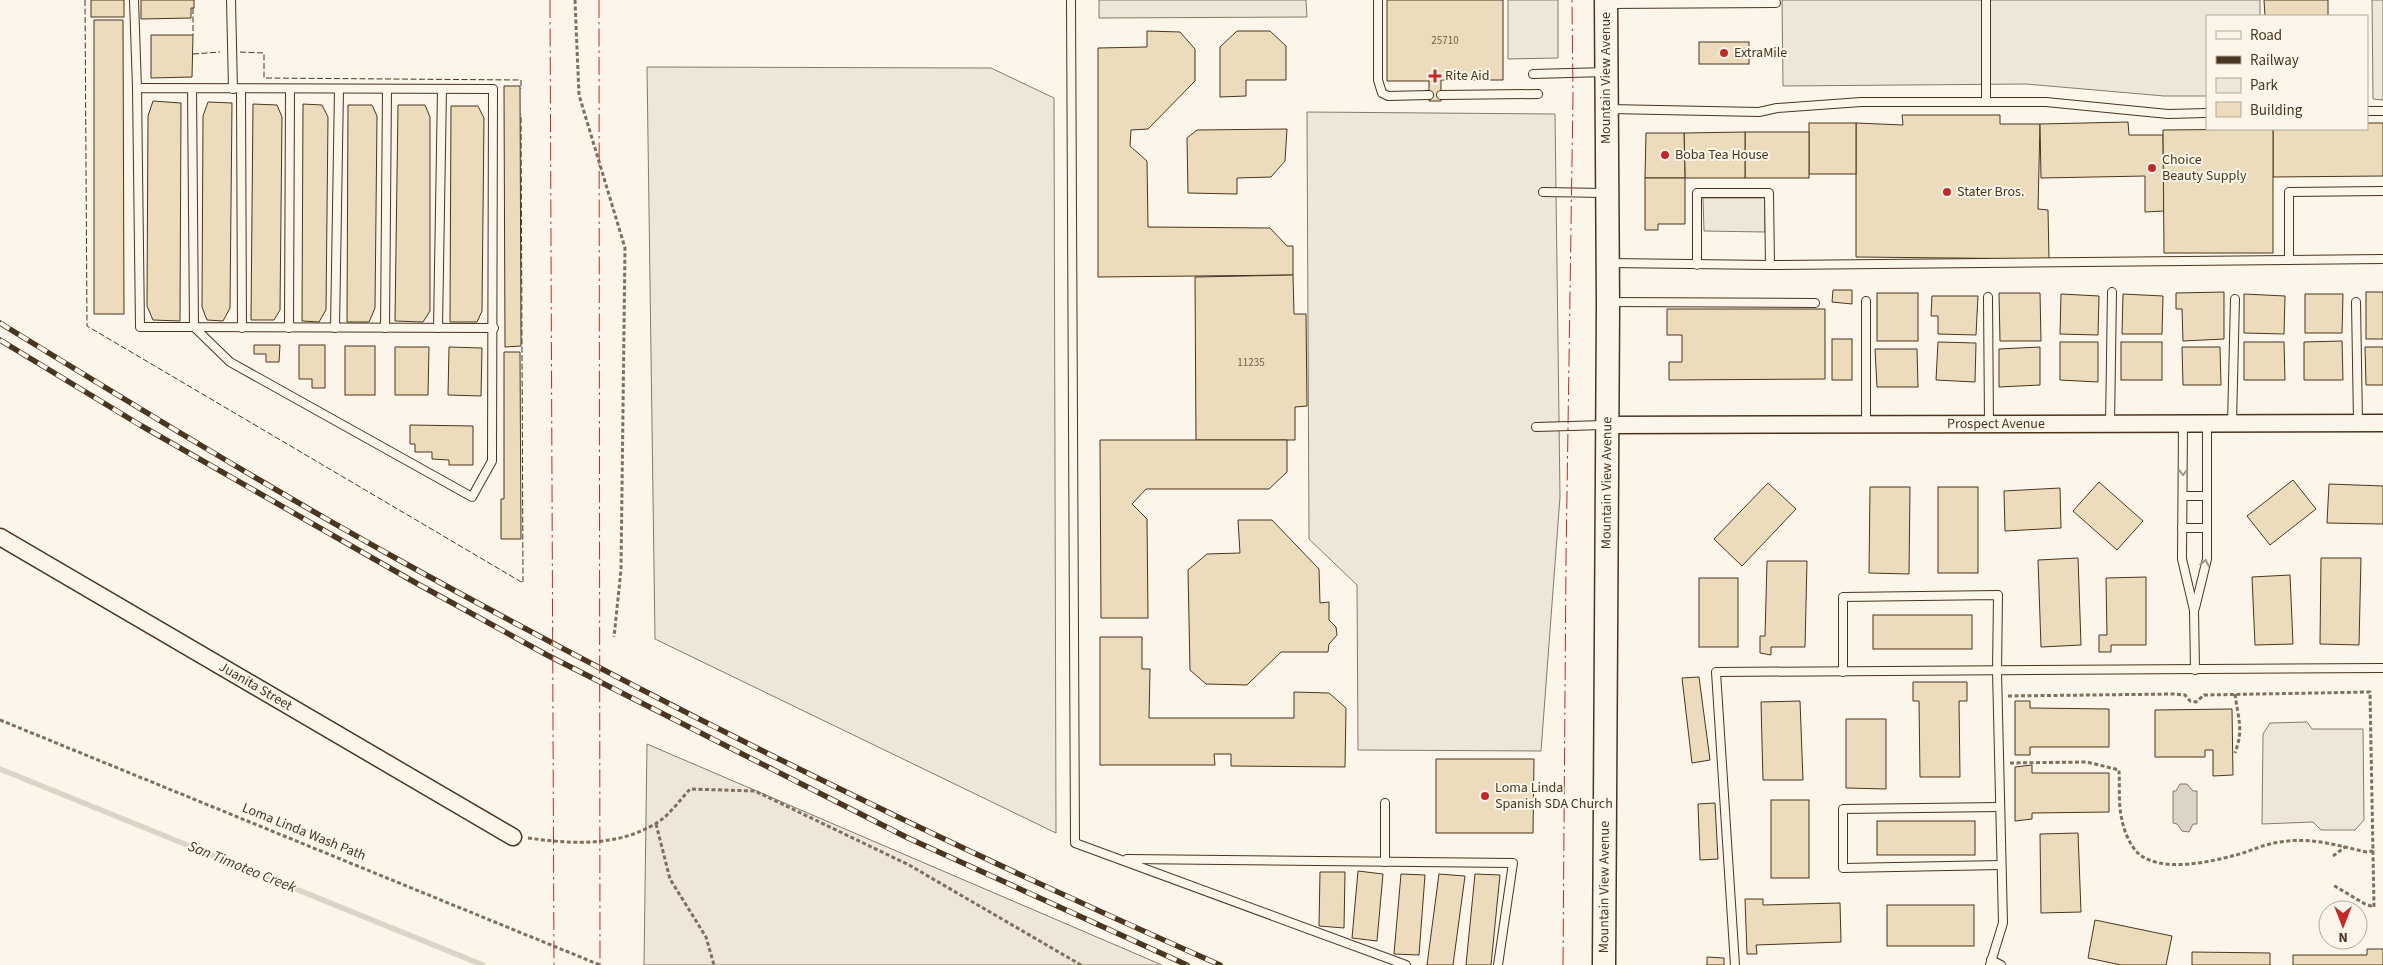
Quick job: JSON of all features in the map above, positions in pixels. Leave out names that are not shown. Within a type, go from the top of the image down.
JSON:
[{"type":"main road","name":"Mountain View Avenue","points":[[1604,965],[1608,425],[1606,2]]},
{"type":"street","name":"Prospect Avenue","points":[[1608,425],[2383,423]]},
{"type":"street","name":"Juanita Street","points":[[0,537],[512,837]]},
{"type":"lane","points":[[134,0],[140,327],[494,328]]},
{"type":"lane","points":[[231,0],[232,89]]},
{"type":"lane","points":[[1071,0],[1075,843],[1406,965]]},
{"type":"lane","points":[[1378,0],[1378,80],[1382,93],[1388,96],[1429,95]]},
{"type":"lane","points":[[1986,0],[1986,102]]},
{"type":"lane","points":[[1606,2],[1776,3]]},
{"type":"lane","points":[[1533,74],[1606,72]]},
{"type":"lane","points":[[137,88],[493,89],[494,328],[492,461],[472,497],[230,362],[194,327],[192,89]]},
{"type":"lane","points":[[242,89],[242,328]]},
{"type":"lane","points":[[289,328],[290,89]]},
{"type":"lane","points":[[335,328],[339,89]]},
{"type":"lane","points":[[385,328],[387,89]]},
{"type":"lane","points":[[438,328],[442,89]]},
{"type":"lane","points":[[1441,95],[1538,94]]},
{"type":"lane","points":[[1607,109],[1759,112],[1777,108],[1861,102],[2046,102],[2168,114],[2206,113]]},
{"type":"lane","points":[[2368,111],[2383,111]]},
{"type":"lane","points":[[1543,192],[1607,193]]},
{"type":"lane","points":[[2289,260],[2289,192],[2383,192]]},
{"type":"lane","points":[[1697,265],[1697,193],[1770,193],[1770,265]]},
{"type":"lane","points":[[1608,263],[1770,265],[2383,259]]},
{"type":"lane","points":[[2110,424],[2112,292]]},
{"type":"lane","points":[[1988,297],[1989,424]]},
{"type":"lane","points":[[2232,423],[2235,299]]},
{"type":"lane","points":[[1866,301],[1866,425]]},
{"type":"lane","points":[[1608,302],[1815,303]]},
{"type":"lane","points":[[2356,302],[2358,423]]},
{"type":"lane","points":[[2194,610],[2207,559],[2207,423]]},
{"type":"lane","points":[[2183,424],[2182,559],[2194,610],[2194,670]]},
{"type":"lane","points":[[1536,427],[1608,425]]},
{"type":"lane","points":[[2183,496],[2207,496]]},
{"type":"lane","points":[[2182,528],[2207,528]]},
{"type":"lane","points":[[1843,672],[1843,597],[1998,595],[1997,671],[2003,923],[1991,963],[2001,965]]},
{"type":"lane","points":[[1736,965],[1716,672],[2383,668]]},
{"type":"lane","points":[[1385,803],[1385,862]]},
{"type":"lane","points":[[2000,807],[1843,809],[1843,868],[2001,865]]},
{"type":"lane","points":[[1120,859],[1513,863],[1498,965]]},
{"type":"path","points":[[575,0],[578,95],[624,248],[620,570],[614,636]]},
{"type":"path","points":[[1998,697],[2038,694],[2174,694],[2185,695],[2190,701],[2196,702],[2204,695],[2370,692],[2374,907],[2365,904],[2333,885]]},
{"type":"path","points":[[2235,694],[2241,720],[2240,739],[2235,753]]},
{"type":"path","name":"Loma Linda Wash Path","points":[[0,720],[600,965]]},
{"type":"path","points":[[1999,762],[2087,762],[2119,770],[2121,819],[2129,839],[2138,853],[2158,862],[2181,864],[2210,861],[2269,844],[2303,839],[2318,840],[2345,847],[2374,851]]},
{"type":"path","points":[[512,837],[566,843],[608,842],[656,824],[690,789],[755,791],[909,865],[1081,965]]},
{"type":"path","points":[[656,824],[670,879],[706,937],[714,965]]},
{"type":"path","points":[[2333,856],[2345,847]]},
{"type":"green space","points":[[647,67],[991,68],[1054,98],[1056,833],[655,639]]},
{"type":"green space","points":[[2307,722],[2312,729],[2363,729],[2364,820],[2355,830],[2321,830],[2313,822],[2262,824],[2263,734],[2270,723]]},
{"type":"green space","points":[[647,744],[1162,965],[644,965]]},
{"type":"shaded area","points":[[1099,0],[1306,0],[1307,17],[1099,18]]},
{"type":"shaded area","points":[[1508,0],[1558,0],[1558,58],[1508,59]]},
{"type":"shaded area","points":[[1782,0],[2260,0],[2260,15],[2206,15],[2206,96],[2164,96],[2026,84],[1783,86]]},
{"type":"shaded area","points":[[2372,0],[2383,0],[2383,100],[2373,99]]},
{"type":"shaded area","points":[[1307,112],[1555,114],[1560,497],[1541,751],[1358,750],[1357,585],[1309,539]]},
{"type":"shaded area","points":[[1703,198],[1765,198],[1765,232],[1704,231]]},
{"type":"shaded area","points":[[2180,784],[2187,784],[2193,791],[2197,791],[2197,824],[2193,824],[2189,832],[2182,831],[2177,824],[2173,823],[2173,791],[2176,791]]},
{"type":"building","points":[[91,0],[124,0],[124,17],[91,17]]},
{"type":"building","points":[[141,0],[194,0],[194,8],[191,8],[191,18],[141,19]]},
{"type":"building","name":"Rite Aid","points":[[1387,0],[1503,0],[1503,80],[1441,80],[1441,101],[1429,101],[1429,81],[1387,81]]},
{"type":"building","points":[[2264,0],[2328,0],[2328,15],[2265,15]]},
{"type":"building","points":[[94,20],[123,20],[124,314],[94,314]]},
{"type":"building","points":[[1147,31],[1180,32],[1195,49],[1195,81],[1148,129],[1131,130],[1130,146],[1147,161],[1148,227],[1270,228],[1287,246],[1293,246],[1293,275],[1098,277],[1098,48],[1147,47]]},
{"type":"building","points":[[1237,31],[1270,31],[1286,46],[1286,80],[1246,80],[1246,96],[1220,97],[1220,47]]},
{"type":"building","points":[[151,35],[193,35],[192,77],[151,78]]},
{"type":"building","name":"ExtraMile","points":[[1699,42],[1749,42],[1749,64],[1699,64]]},
{"type":"building","points":[[504,86],[520,86],[521,346],[505,347]]},
{"type":"building","points":[[153,101],[181,103],[180,321],[153,320],[147,306],[148,116]]},
{"type":"building","points":[[208,102],[232,103],[230,308],[223,321],[207,320],[202,307],[203,116]]},
{"type":"building","points":[[253,104],[277,105],[282,117],[280,310],[274,320],[251,320]]},
{"type":"building","points":[[303,104],[322,105],[328,117],[326,310],[319,322],[302,321]]},
{"type":"building","points":[[348,105],[372,105],[377,116],[375,308],[369,322],[347,322]]},
{"type":"building","points":[[398,105],[425,105],[430,117],[430,311],[423,322],[395,321]]},
{"type":"building","points":[[451,106],[478,106],[484,118],[482,311],[477,322],[450,322]]},
{"type":"building","name":"Stater Bros.","points":[[1902,115],[2000,115],[2000,124],[2040,124],[2038,209],[2048,210],[2049,259],[1856,257],[1856,123],[1903,125]]},
{"type":"building","points":[[2128,122],[2129,135],[2163,135],[2164,211],[2145,212],[2145,176],[2041,178],[2040,124]]},
{"type":"building","points":[[1809,123],[1856,123],[1856,174],[1809,174]]},
{"type":"building","points":[[2368,123],[2383,123],[2383,176],[2273,177],[2273,130],[2368,130]]},
{"type":"building","points":[[1287,129],[1285,161],[1271,177],[1237,178],[1237,194],[1188,193],[1187,138],[1197,130]]},
{"type":"building","points":[[2163,130],[2273,130],[2273,253],[2164,253]]},
{"type":"building","points":[[1745,132],[1809,132],[1809,178],[1745,178]]},
{"type":"building","points":[[1745,132],[1745,178],[1685,178],[1684,133]]},
{"type":"building","name":"Boba Tea House","points":[[1646,133],[1684,133],[1685,178],[1645,178]]},
{"type":"building","points":[[1645,178],[1685,178],[1685,224],[1658,224],[1658,230],[1645,230]]},
{"type":"building","points":[[1293,275],[1294,314],[1306,314],[1307,406],[1295,407],[1295,440],[1196,440],[1195,277]]},
{"type":"building","points":[[1833,290],[1852,290],[1852,304],[1832,302]]},
{"type":"building","points":[[2224,292],[2224,339],[2183,341],[2182,309],[2176,309],[2176,293]]},
{"type":"building","points":[[2366,292],[2383,292],[2383,339],[2366,339]]},
{"type":"building","points":[[1877,293],[1918,293],[1918,341],[1877,341]]},
{"type":"building","points":[[1999,293],[2040,293],[2041,341],[2000,341]]},
{"type":"building","points":[[2061,294],[2099,296],[2098,335],[2060,334]]},
{"type":"building","points":[[2123,294],[2163,296],[2162,334],[2122,334]]},
{"type":"building","points":[[2244,294],[2285,296],[2284,334],[2244,333]]},
{"type":"building","points":[[2305,294],[2343,294],[2342,333],[2305,333]]},
{"type":"building","points":[[1932,296],[1978,296],[1976,335],[1938,334],[1938,316],[1931,316]]},
{"type":"building","points":[[1667,309],[1825,309],[1825,379],[1669,380],[1669,362],[1682,362],[1682,335],[1667,335]]},
{"type":"building","points":[[1832,339],[1852,339],[1852,380],[1832,380]]},
{"type":"building","points":[[2342,341],[2343,380],[2304,380],[2304,342]]},
{"type":"building","points":[[1938,342],[1976,343],[1975,382],[1936,380]]},
{"type":"building","points":[[2060,342],[2098,342],[2098,382],[2060,380]]},
{"type":"building","points":[[2121,342],[2162,342],[2162,380],[2121,380]]},
{"type":"building","points":[[2244,342],[2284,342],[2285,380],[2244,380]]},
{"type":"building","points":[[254,345],[280,345],[279,362],[266,362],[266,354],[254,354]]},
{"type":"building","points":[[299,345],[325,345],[325,388],[312,388],[312,379],[299,379]]},
{"type":"building","points":[[345,346],[375,346],[375,395],[345,395]]},
{"type":"building","points":[[395,347],[429,347],[428,395],[395,395]]},
{"type":"building","points":[[449,347],[482,348],[481,396],[448,395]]},
{"type":"building","points":[[2040,347],[2040,385],[1999,387],[1999,349]]},
{"type":"building","points":[[2182,347],[2220,347],[2221,385],[2183,385]]},
{"type":"building","points":[[2365,347],[2383,347],[2383,385],[2366,385]]},
{"type":"building","points":[[1875,349],[1917,349],[1918,387],[1877,387]]},
{"type":"building","points":[[504,352],[520,352],[521,539],[501,539],[501,499],[504,499]]},
{"type":"building","points":[[410,425],[473,426],[473,465],[449,465],[449,460],[432,459],[432,452],[415,452],[415,444],[410,444]]},
{"type":"building","points":[[1100,440],[1287,440],[1287,472],[1269,489],[1146,489],[1132,504],[1147,519],[1148,618],[1101,618]]},
{"type":"building","points":[[2293,480],[2316,509],[2270,545],[2247,516]]},
{"type":"building","points":[[2099,482],[2143,521],[2117,550],[2073,511]]},
{"type":"building","points":[[1768,483],[1796,509],[1742,566],[1714,539]]},
{"type":"building","points":[[2329,484],[2383,486],[2383,524],[2327,523]]},
{"type":"building","points":[[1870,487],[1910,487],[1909,574],[1869,573]]},
{"type":"building","points":[[1938,487],[1978,487],[1978,573],[1938,573]]},
{"type":"building","points":[[2060,488],[2061,528],[2005,531],[2004,491]]},
{"type":"building","points":[[1238,520],[1272,520],[1319,569],[1320,603],[1329,602],[1329,620],[1336,627],[1337,635],[1329,644],[1328,652],[1281,652],[1247,685],[1206,684],[1190,670],[1188,570],[1207,554],[1240,553]]},
{"type":"building","points":[[2078,558],[2081,645],[2041,647],[2038,560]]},
{"type":"building","points":[[2321,558],[2361,558],[2359,645],[2320,644]]},
{"type":"building","points":[[1767,561],[1807,561],[1805,647],[1771,647],[1771,655],[1760,653],[1760,636],[1765,636]]},
{"type":"building","points":[[2290,575],[2293,644],[2255,645],[2252,577]]},
{"type":"building","points":[[2146,577],[2146,645],[2111,645],[2111,652],[2099,652],[2099,635],[2107,635],[2106,578]]},
{"type":"building","points":[[1699,578],[1738,578],[1738,647],[1699,647]]},
{"type":"building","points":[[1873,615],[1972,615],[1972,649],[1873,649]]},
{"type":"building","points":[[1100,637],[1142,637],[1142,669],[1150,669],[1149,718],[1294,718],[1294,692],[1329,693],[1346,708],[1345,767],[1231,766],[1231,754],[1214,754],[1215,765],[1100,765]]},
{"type":"building","points":[[1699,677],[1710,760],[1692,763],[1682,678]]},
{"type":"building","points":[[1913,682],[1967,682],[1967,701],[1959,701],[1960,777],[1920,777],[1919,701],[1913,701]]},
{"type":"building","points":[[1800,701],[1803,780],[1763,780],[1761,702]]},
{"type":"building","points":[[2015,701],[2030,701],[2030,708],[2109,709],[2109,747],[2030,747],[2030,755],[2015,755]]},
{"type":"building","points":[[2232,709],[2233,775],[2213,776],[2213,750],[2205,750],[2205,757],[2155,757],[2155,710]]},
{"type":"building","points":[[1846,719],[1886,719],[1886,789],[1846,788]]},
{"type":"building","name":"Loma Linda Spanish SDA Church","points":[[1436,759],[1534,759],[1533,833],[1436,833]]},
{"type":"building","points":[[2032,765],[2032,773],[2109,773],[2109,812],[2032,813],[2032,819],[2015,821],[2015,767]]},
{"type":"building","points":[[1771,800],[1809,800],[1809,878],[1771,878]]},
{"type":"building","points":[[1715,803],[1718,859],[1700,860],[1698,804]]},
{"type":"building","points":[[1877,821],[1975,821],[1975,855],[1877,855]]},
{"type":"building","points":[[2078,833],[2081,912],[2041,913],[2040,834]]},
{"type":"building","points":[[1358,871],[1383,874],[1377,941],[1352,938]]},
{"type":"building","points":[[1320,872],[1345,872],[1344,928],[1319,926]]},
{"type":"building","points":[[1401,874],[1425,875],[1419,955],[1394,954]]},
{"type":"building","points":[[1439,874],[1465,876],[1453,965],[1427,965]]},
{"type":"building","points":[[1475,874],[1500,875],[1491,965],[1466,965]]},
{"type":"building","points":[[1745,899],[1763,899],[1763,905],[1840,903],[1841,942],[1756,945],[1757,954],[1747,954]]},
{"type":"building","points":[[1887,905],[1974,905],[1974,946],[1887,946]]},
{"type":"building","points":[[2095,920],[2172,936],[2166,965],[2121,965],[2088,958]]},
{"type":"building","points":[[2368,949],[2383,949],[2383,965],[2293,965],[2293,955],[2367,955]]},
{"type":"building","points":[[2192,952],[2270,953],[2270,965],[2192,965]]},
{"type":"building","points":[[1707,957],[1724,958],[1724,965],[1707,965]]},
{"type":"waterway","name":"San Timoteo Creek","points":[[0,769],[483,965]]},
{"type":"railway","points":[[0,323],[298,503],[499,615],[805,772],[1012,871],[1220,965]]},
{"type":"railway","points":[[0,340],[140,425],[416,583],[547,655],[908,838],[1187,965]]},
{"type":"fence","points":[[85,0],[87,326],[523,583],[521,114]]},
{"type":"fence","points":[[193,8],[193,35]]},
{"type":"fence","points":[[193,54],[220,52]]},
{"type":"fence","points":[[240,52],[264,53],[264,78],[521,80],[521,89]]},
{"type":"power","points":[[550,0],[554,965]]},
{"type":"power","points":[[599,0],[600,965]]},
{"type":"power","points":[[1563,965],[1566,560],[1573,95],[1572,0]]},
{"type":"place","name":"ExtraMile","points":[[1724,53]]},
{"type":"place","name":"Rite Aid","points":[[1435,76]]},
{"type":"place","name":"Boba Tea House","points":[[1665,155]]},
{"type":"place","name":"Choice Beauty Supply","points":[[2152,168]]},
{"type":"place","name":"Stater Bros.","points":[[1947,192]]},
{"type":"place","name":"Loma Linda Spanish SDA Church","points":[[1485,796]]}]
